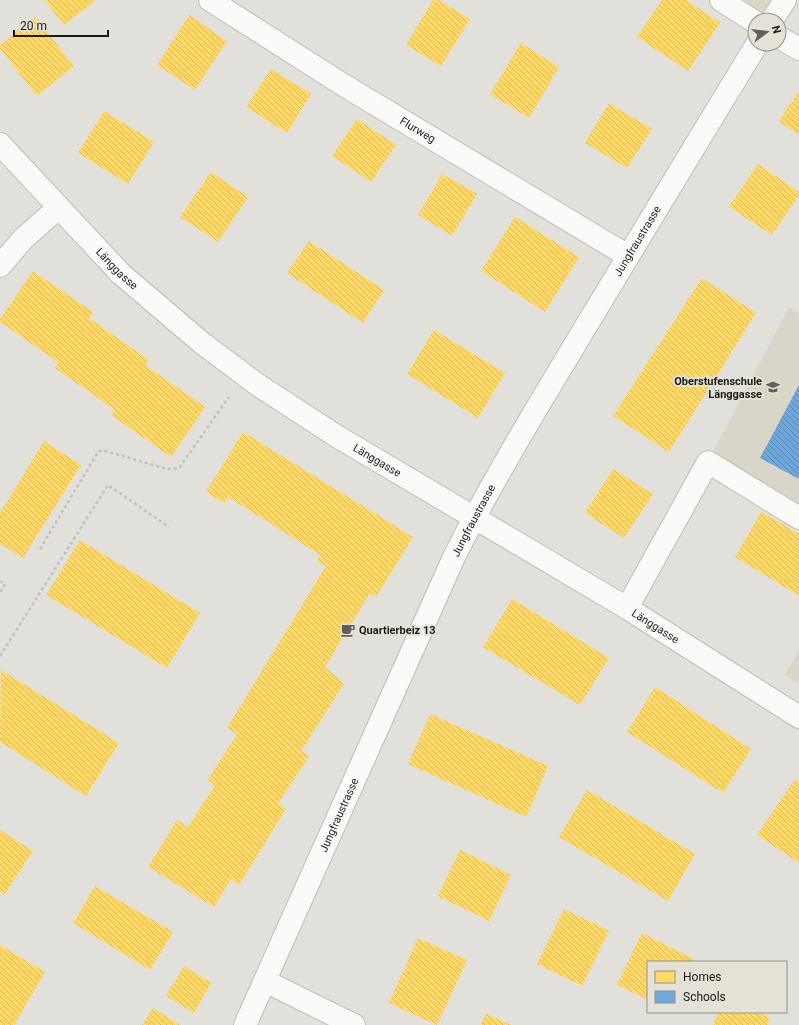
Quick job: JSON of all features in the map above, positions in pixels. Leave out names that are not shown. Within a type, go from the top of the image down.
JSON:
[{"type":"street","name":"Flurweg","points":[[210,0],[345,86],[628,256]]},
{"type":"street","points":[[722,0],[747,17]]},
{"type":"street","points":[[777,12],[785,0]]},
{"type":"street","points":[[787,42],[799,49]]},
{"type":"street","name":"Jungfraustrasse","points":[[245,1025],[454,557],[474,516],[495,477],[752,52]]},
{"type":"street","name":"Länggasse","points":[[0,144],[121,274],[202,343],[258,385],[338,436],[627,608],[799,718]]},
{"type":"street","points":[[0,266],[23,239],[58,208]]},
{"type":"street","points":[[627,608],[708,462],[799,518]]},
{"type":"street","points":[[264,981],[354,1025]]},
{"type":"path","points":[[40,549],[98,452],[102,450],[167,469],[179,468],[233,390]]},
{"type":"path","points":[[0,656],[108,485],[169,527]]},
{"type":"path","points":[[0,581],[5,584],[0,593]]},
{"type":"shaded area","points":[[721,0],[785,0],[777,12],[752,12]]},
{"type":"shaded area","name":"Oberstufenschule Länggasse","points":[[789,307],[799,313],[799,518],[708,462]]},
{"type":"shaded area","points":[[799,651],[799,684],[785,674]]},
{"type":"building: Homes","points":[[44,0],[96,0],[64,25]]},
{"type":"building: Homes","points":[[433,0],[439,0],[470,19],[441,66],[406,45]]},
{"type":"building: Homes","points":[[662,0],[686,0],[720,23],[688,71],[637,37]]},
{"type":"building: Homes","points":[[189,15],[227,41],[195,90],[157,65]]},
{"type":"building: Homes","points":[[35,17],[74,66],[37,96],[0,49],[0,45]]},
{"type":"building: Homes","points":[[521,43],[559,67],[529,118],[490,94]]},
{"type":"building: Homes","points":[[271,69],[311,94],[287,133],[246,107]]},
{"type":"building: Homes","points":[[799,91],[799,135],[779,121]]},
{"type":"building: Homes","points":[[609,103],[652,129],[627,168],[585,143]]},
{"type":"building: Homes","points":[[104,111],[154,142],[128,184],[78,153]]},
{"type":"building: Homes","points":[[357,119],[396,145],[371,182],[332,156]]},
{"type":"building: Homes","points":[[758,164],[799,192],[799,195],[772,235],[729,207]]},
{"type":"building: Homes","points":[[211,172],[248,197],[218,242],[180,217]]},
{"type":"building: Homes","points":[[442,174],[477,194],[452,236],[418,215]]},
{"type":"building: Homes","points":[[515,217],[579,257],[545,312],[481,271]]},
{"type":"building: Homes","points":[[309,241],[384,290],[363,323],[287,273]]},
{"type":"building: Homes","points":[[33,271],[93,312],[89,318],[149,360],[145,365],[205,407],[171,457],[111,415],[115,410],[55,368],[58,362],[0,322],[0,319]]},
{"type":"building: Homes","points":[[702,278],[756,313],[669,452],[613,416]]},
{"type":"building: Homes","points":[[434,330],[505,373],[478,418],[407,374]]},
{"type":"building: Homes","points":[[243,432],[413,537],[376,597],[370,593],[325,667],[344,684],[301,751],[309,756],[278,804],[286,809],[239,885],[231,879],[214,907],[148,867],[177,820],[188,827],[215,785],[207,781],[237,734],[227,728],[326,566],[317,561],[320,555],[228,497],[224,503],[206,492]]},
{"type":"building: Homes","points":[[44,441],[81,465],[23,558],[0,544],[0,513]]},
{"type":"building: Homes","points":[[613,469],[653,494],[624,538],[585,513]]},
{"type":"building: Homes","points":[[761,512],[799,534],[799,596],[735,557]]},
{"type":"building: Homes","points":[[80,540],[200,613],[167,668],[46,595]]},
{"type":"building: Homes","points":[[512,599],[609,658],[580,705],[483,647]]},
{"type":"building: Homes","points":[[1,670],[119,743],[86,796],[0,742]]},
{"type":"building: Homes","points":[[655,687],[751,749],[723,793],[627,732]]},
{"type":"building: Homes","points":[[430,714],[548,766],[526,817],[408,764]]},
{"type":"building: Homes","points":[[795,779],[799,782],[799,863],[757,835]]},
{"type":"building: Homes","points":[[587,790],[695,854],[668,901],[559,837]]},
{"type":"building: Homes","points":[[0,830],[33,851],[4,895],[0,892]]},
{"type":"building: Homes","points":[[460,850],[511,875],[489,921],[438,896]]},
{"type":"building: Homes","points":[[95,886],[173,932],[150,970],[73,923]]},
{"type":"building: Homes","points":[[564,909],[609,931],[582,986],[537,964]]},
{"type":"building: Homes","points":[[642,933],[694,959],[693,961],[647,961],[647,1000],[617,985]]},
{"type":"building: Homes","points":[[418,938],[467,960],[437,1025],[389,1003]]},
{"type":"building: Homes","points":[[0,945],[45,972],[14,1025],[0,1025]]},
{"type":"building: Homes","points":[[184,966],[211,983],[194,1013],[166,996]]},
{"type":"building: Homes","points":[[153,1008],[180,1025],[142,1025]]},
{"type":"building: Homes","points":[[719,1013],[760,1013],[770,1018],[767,1025],[713,1025]]},
{"type":"building: Homes","points":[[486,1014],[512,1025],[481,1025]]},
{"type":"building: Schools","points":[[799,385],[799,479],[760,458]]},
{"type":"place","name":"Oberstufenschule Länggasse","points":[[773,387]]},
{"type":"place","name":"Quartierbeiz 13","points":[[348,630]]}]
